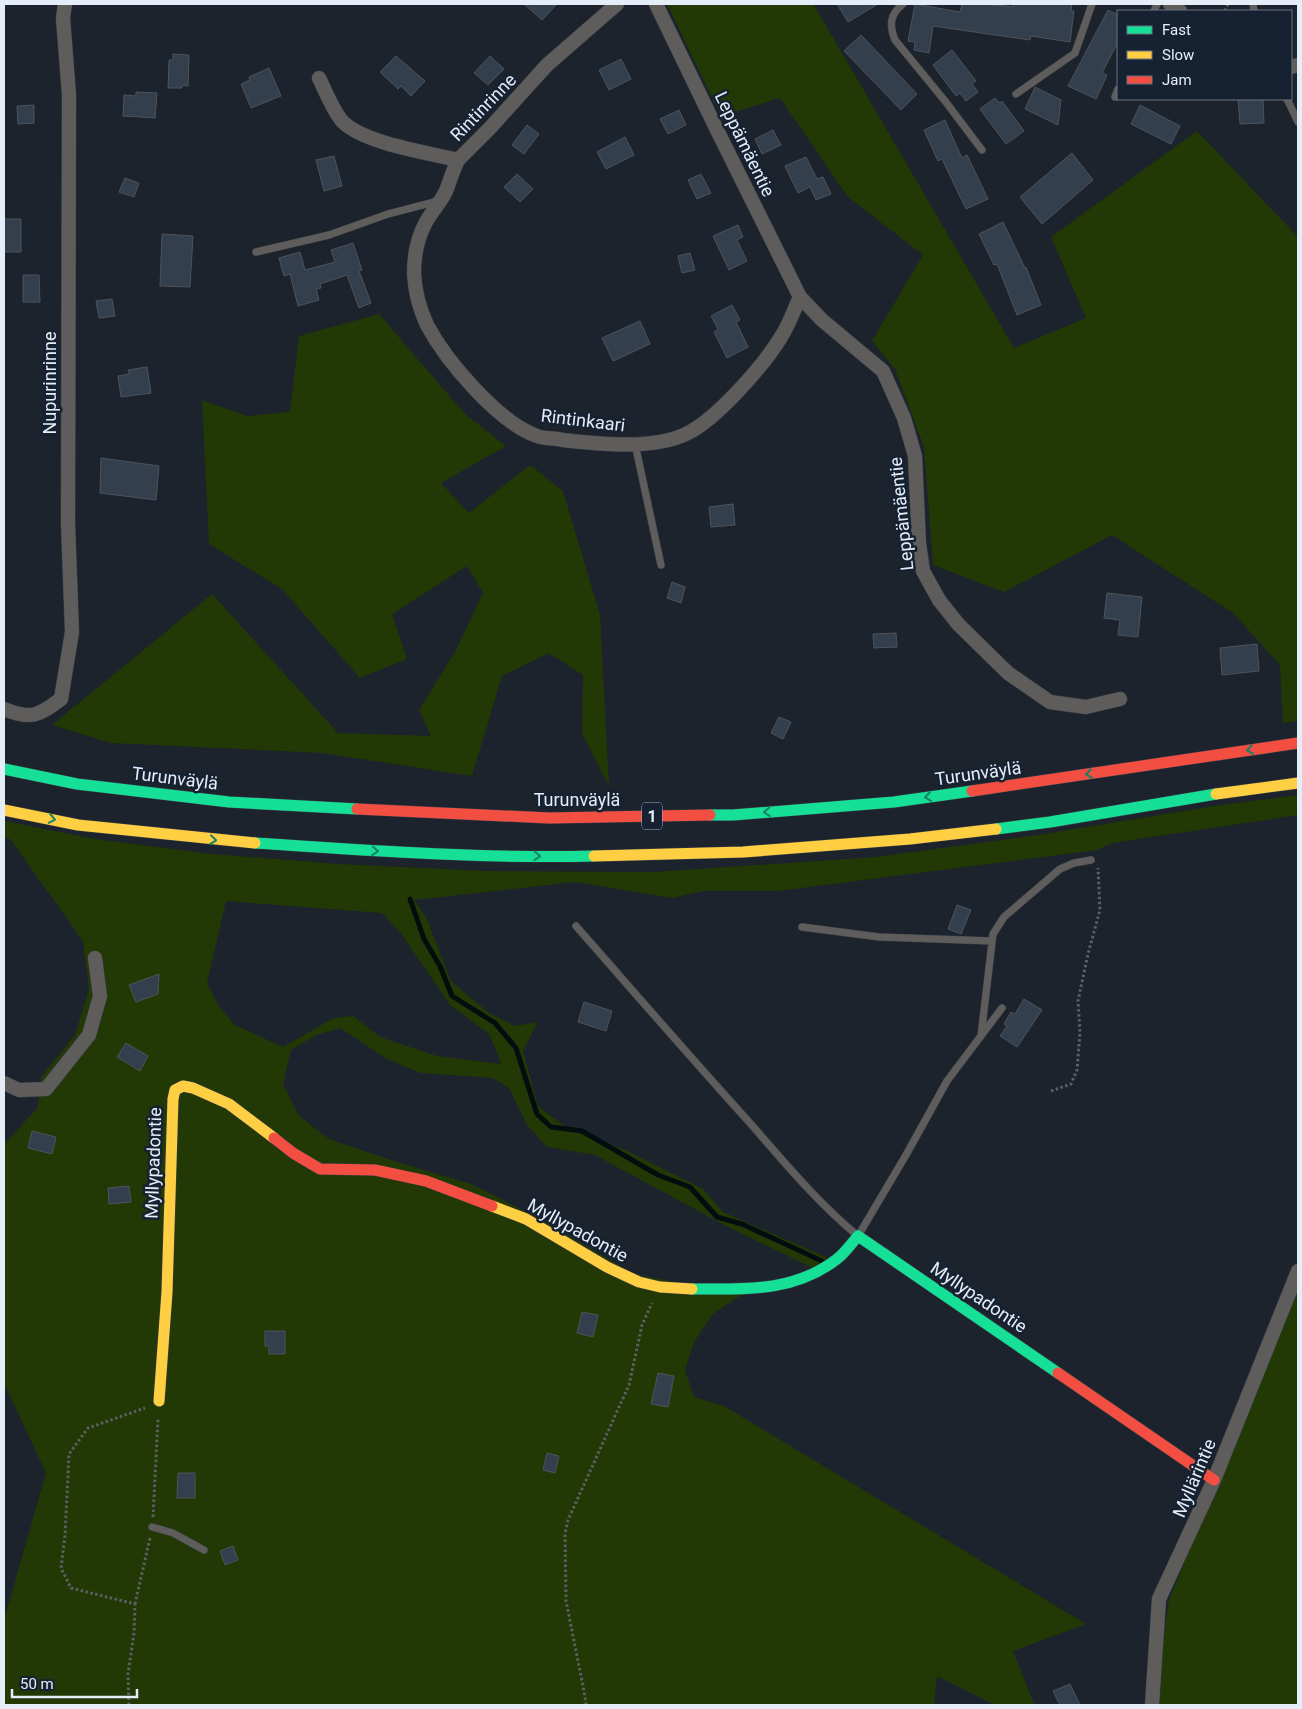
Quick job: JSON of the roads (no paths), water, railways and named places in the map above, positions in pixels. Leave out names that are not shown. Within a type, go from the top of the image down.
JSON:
[{"type":"main road","name":"Turunväylä","points":[[4,769],[77,784],[239,803],[549,818],[733,815],[894,802],[1298,743]]},
{"type":"main road","name":"1","points":[[4,810],[78,825],[229,841],[385,851],[551,857],[743,852],[910,839],[1050,822],[1196,797],[1298,783]]},
{"type":"main road","name":"Myllypadontie","points":[[159,1401],[167,1292],[173,1099],[175,1090],[183,1086],[193,1088],[229,1104],[293,1153],[320,1169],[375,1170],[426,1181],[526,1219],[607,1267],[639,1282],[660,1287],[760,1289],[792,1282],[818,1272],[839,1258],[858,1236],[1214,1480]]},
{"type":"street","name":"Nupurinrinne","points":[[4,709],[21,716],[43,712],[61,699],[72,632],[68,523],[69,95],[62,18],[65,4]]},
{"type":"street","name":"Rintinrinne","points":[[319,78],[342,122],[362,135],[458,160],[497,121],[547,65],[617,4]]},
{"type":"street","name":"Leppämäentie","points":[[656,4],[800,297],[822,320],[883,372],[887,379],[904,418],[915,456],[922,570],[939,600],[958,624],[1008,673],[1050,702],[1086,707],[1120,699]]},
{"type":"street","name":"Rintinkaari","points":[[458,160],[441,200],[424,226],[417,248],[414,273],[416,291],[427,324],[458,369],[481,396],[507,419],[538,436],[603,444],[635,444],[655,443],[686,434],[709,419],[766,360],[782,336],[800,297]]},
{"type":"street","points":[[4,1083],[19,1090],[46,1089],[89,1035],[100,996],[95,958]]},
{"type":"street","name":"Myllärintie","points":[[1152,1705],[1160,1599],[1214,1480],[1298,1271]]},
{"type":"lane","points":[[903,4],[897,8],[891,19],[891,30],[894,40],[945,101],[982,150]]},
{"type":"lane","points":[[1016,94],[1075,53],[1092,4]]},
{"type":"lane","points":[[1115,97],[1117,92]]},
{"type":"lane","points":[[1287,100],[1298,122]]},
{"type":"lane","points":[[256,252],[329,235],[388,214],[441,200]]},
{"type":"lane","points":[[635,444],[661,564]]},
{"type":"lane","points":[[981,1036],[993,934],[1004,917],[1060,869],[1091,860]]},
{"type":"lane","points":[[576,926],[688,1055],[782,1159],[837,1219],[858,1236],[947,1081],[1002,1008]]},
{"type":"lane","points":[[802,927],[879,937],[992,940]]},
{"type":"lane","points":[[152,1527],[173,1533],[204,1550]]},
{"type":"waterway","points":[[410,899],[424,939],[440,966],[452,996],[495,1023],[516,1048],[537,1114],[551,1127],[582,1131],[658,1175],[690,1187],[717,1217],[742,1224],[822,1261]]}]
